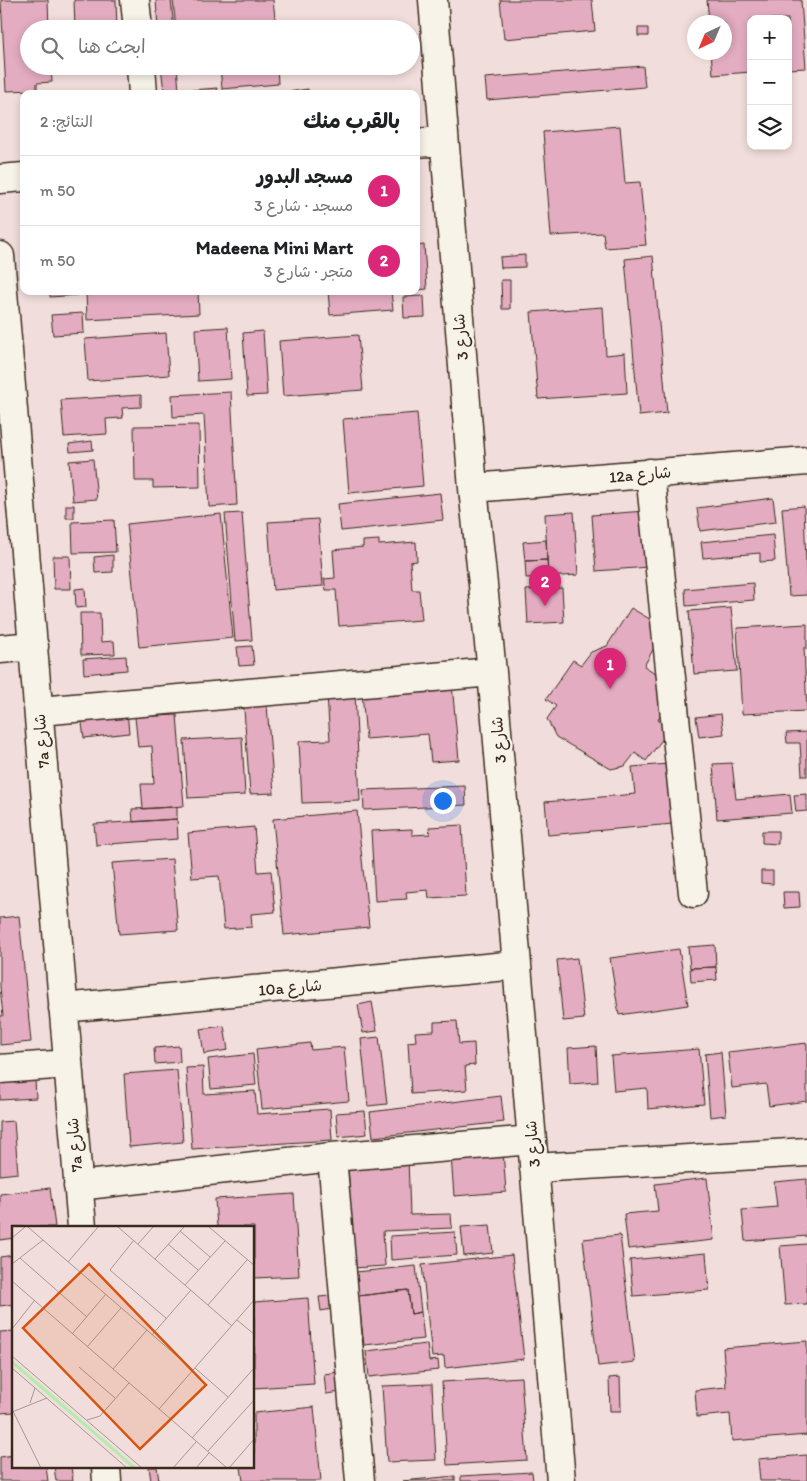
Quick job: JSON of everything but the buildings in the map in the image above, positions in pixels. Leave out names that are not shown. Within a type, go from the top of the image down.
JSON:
[{"type":"street","points":[[135,0],[137,20]]},
{"type":"street","name":"شارع 3","points":[[433,0],[472,488],[492,672],[561,1481]]},
{"type":"street","points":[[142,75],[143,90]]},
{"type":"street","points":[[420,143],[443,141]]},
{"type":"street","points":[[0,179],[20,177]]},
{"type":"street","name":"7a شارع","points":[[0,256],[82,1226]]},
{"type":"street","name":"12a شارع","points":[[472,488],[807,461]]},
{"type":"street","points":[[650,473],[693,894]]},
{"type":"street","points":[[0,649],[34,646]]},
{"type":"street","points":[[39,711],[492,672]]},
{"type":"street","name":"10a شارع","points":[[64,1008],[517,965]]},
{"type":"street","points":[[0,1069],[68,1064]]},
{"type":"street","points":[[78,1186],[332,1157],[532,1140]]},
{"type":"street","points":[[534,1168],[807,1152]]},
{"type":"street","points":[[332,1157],[360,1481]]},
{"type":"street","points":[[106,1468],[108,1481]]},
{"type":"place","name":"Madeena Mini Mart","points":[[545,606]]},
{"type":"place","name":"مسجد البدور","points":[[610,689]]}]
